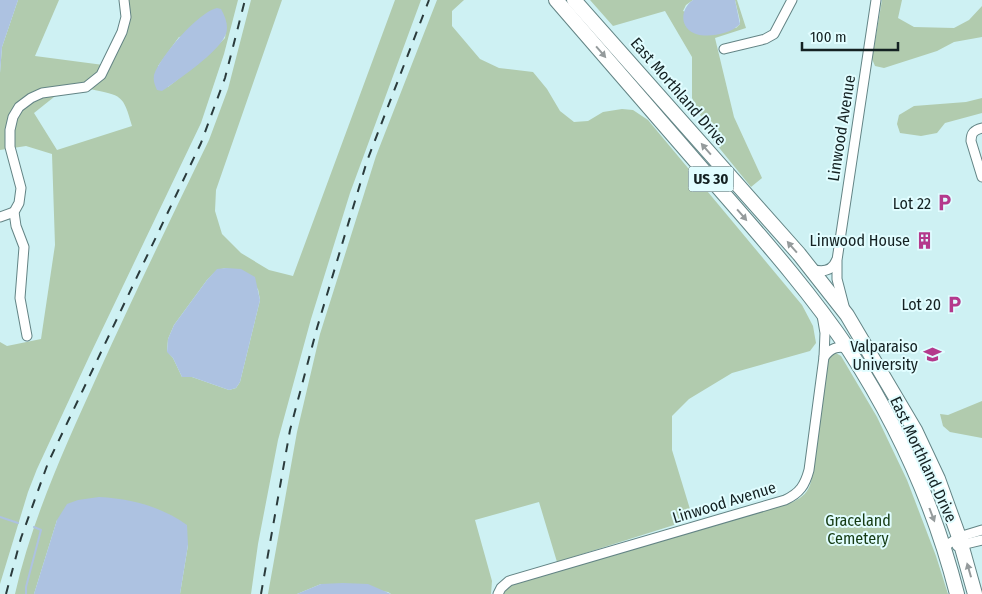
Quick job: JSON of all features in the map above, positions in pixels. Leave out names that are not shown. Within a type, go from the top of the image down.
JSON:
[{"type":"highway","name":"East Morthland Drive","points":[[556,0],[763,239],[821,311],[847,348],[884,411],[906,455],[944,546],[957,594]]},
{"type":"highway","name":"East Morthland Drive","points":[[574,0],[811,269],[847,315],[915,430],[938,479],[960,542],[975,594]]},
{"type":"street","points":[[27,336],[20,298],[24,247],[16,226],[14,212],[19,203],[21,188],[10,147],[10,130],[13,117],[19,107],[31,98],[42,93],[86,87],[101,75],[122,32],[126,17],[124,0]]},
{"type":"street","points":[[724,49],[774,34],[792,0]]},
{"type":"street","name":"Linwood Avenue","points":[[847,315],[839,290],[837,260],[876,0]]},
{"type":"street","points":[[982,128],[974,131],[971,136],[982,177]]},
{"type":"street","points":[[0,217],[14,212]]},
{"type":"street","points":[[811,269],[819,271],[830,269],[837,260]]},
{"type":"street","name":"Linwood Avenue","points":[[498,594],[501,588],[509,581],[785,500],[799,492],[809,470],[824,357],[824,326],[821,311]]},
{"type":"street","points":[[824,357],[830,350],[835,348],[847,348]]},
{"type":"street","points":[[960,542],[982,530]]},
{"type":"street","points":[[944,546],[982,540]]},
{"type":"green space","points":[[18,0],[59,0],[35,56],[111,66],[130,22],[128,0],[238,0],[224,54],[201,123],[37,469],[28,492],[0,584],[0,342],[7,346],[41,339],[55,245],[52,154],[26,146],[0,150],[2,47]],"holes":[[[226,30],[225,38],[206,57],[168,87],[158,66],[179,37]],[[90,89],[109,93],[120,98],[126,108],[132,126],[57,150],[34,113],[59,93]]]},
{"type":"green space","points":[[251,0],[282,0],[216,190],[215,211],[222,234],[241,253],[269,270],[293,276],[395,0],[421,0],[350,193],[311,319],[278,440],[258,544],[251,594],[180,594],[188,545],[57,520],[34,594],[15,594],[40,510],[62,455],[125,315],[209,140],[228,89]],"holes":[[[226,268],[258,289],[260,300],[240,382],[236,388],[229,390],[192,377],[182,377],[173,358],[167,351],[168,339],[174,325],[207,280],[217,270]]]},
{"type":"green space","points":[[437,0],[464,0],[452,11],[452,26],[480,59],[499,68],[533,72],[547,89],[560,111],[574,122],[588,121],[603,112],[622,109],[633,110],[648,120],[802,305],[813,326],[816,343],[810,351],[732,373],[689,399],[672,416],[672,450],[693,519],[557,562],[539,502],[475,520],[492,581],[491,594],[391,594],[388,592],[321,584],[297,594],[268,594],[297,432],[320,334],[376,156]]},
{"type":"green space","points":[[590,0],[693,0],[686,5],[683,11],[736,28],[740,24],[735,0],[737,0],[746,28],[715,38],[734,117],[762,178],[751,187],[712,139],[692,98],[692,57],[665,11],[613,26]]},
{"type":"green space","points":[[882,0],[902,0],[898,18],[914,27],[954,28],[969,20],[982,6],[982,37],[954,42],[937,51],[884,68],[875,66],[872,59]]},
{"type":"green space","points":[[982,98],[982,113],[945,123],[937,133],[921,136],[900,133],[897,124],[899,115],[914,106],[966,102]]},
{"type":"green space","name":"Graceland Cemetery","points":[[834,352],[841,356],[877,417],[907,480],[936,556],[948,594],[502,594],[505,589],[514,583],[793,502],[800,498],[805,494],[811,482],[829,356]]},
{"type":"green space","points":[[982,401],[982,438],[950,432],[943,426],[940,414],[948,415]]},
{"type":"water","points":[[0,0],[18,0],[2,47],[0,73]]},
{"type":"water","points":[[693,0],[735,0],[740,24],[725,33],[713,35],[701,35],[690,31],[683,18],[686,8]]},
{"type":"water","points":[[217,8],[223,12],[227,27],[226,35],[220,44],[182,77],[162,91],[157,90],[154,75],[172,47],[190,26],[209,11]]},
{"type":"water","points":[[217,269],[241,269],[255,277],[260,300],[240,382],[236,388],[229,390],[192,377],[182,377],[173,358],[167,352],[168,339],[174,325]]},
{"type":"water","points":[[99,497],[134,502],[156,508],[187,525],[188,545],[180,594],[34,594],[57,520],[67,504],[78,500]]},
{"type":"water","points":[[321,584],[368,584],[391,594],[297,594]]},
{"type":"waterway","points":[[0,517],[18,523]]},
{"type":"waterway","points":[[26,594],[26,587],[41,530],[34,527]]},
{"type":"railway","points":[[6,594],[21,538],[48,463],[201,143],[225,78],[245,0]]},
{"type":"railway","points":[[261,594],[290,430],[317,328],[367,161],[429,0]]},
{"type":"place","name":"Lot 22","points":[[945,203]]},
{"type":"place","name":"Linwood House","points":[[924,240]]},
{"type":"place","name":"Lot 20","points":[[955,304]]},
{"type":"place","name":"Valparaiso University","points":[[932,355]]}]
